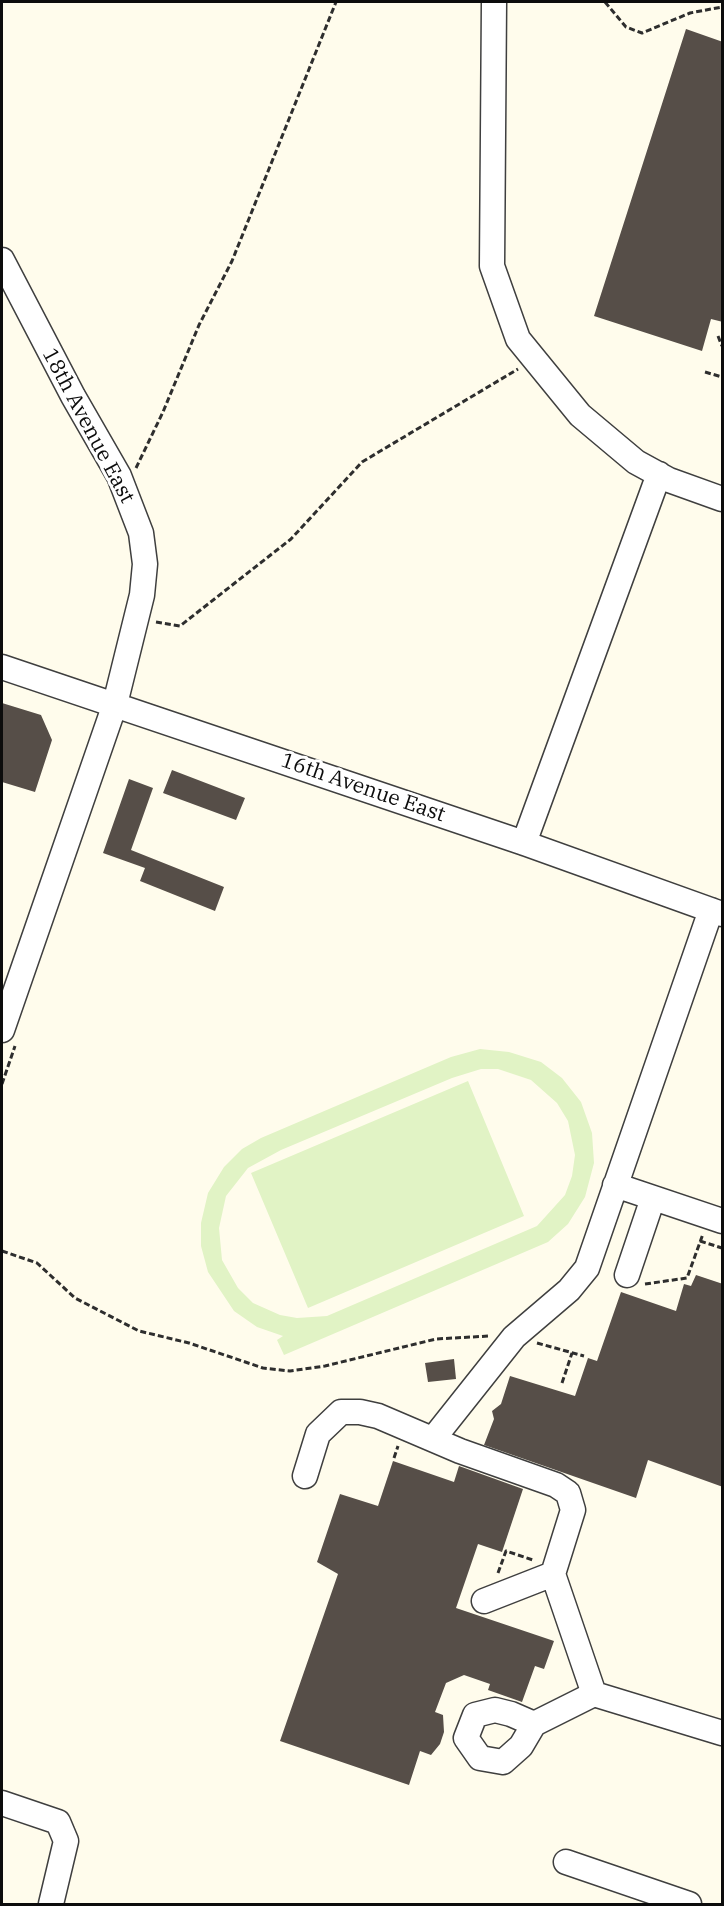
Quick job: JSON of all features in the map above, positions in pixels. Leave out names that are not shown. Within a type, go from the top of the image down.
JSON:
[{"type":"street","points":[[494,2],[492,266],[518,339],[580,415],[636,462],[659,474],[723,499]]},
{"type":"street","name":"18th Avenue East","points":[[2,260],[126,491],[141,533],[145,564],[142,595],[115,704],[2,1030]]},
{"type":"street","points":[[524,843],[659,474]]},
{"type":"street","name":"16th Avenue East","points":[[2,667],[524,843],[717,912]]},
{"type":"street","points":[[433,1439],[514,1337],[569,1290],[587,1268],[615,1185],[717,912]]},
{"type":"street","points":[[615,1185],[716,1218]]},
{"type":"street","points":[[634,1280],[653,1198]]},
{"type":"street","points":[[305,1476],[318,1434],[340,1412],[378,1416],[556,1485],[568,1492],[573,1510],[554,1570],[594,1694]]},
{"type":"street","points":[[484,1601],[554,1570]]},
{"type":"street","points":[[534,1724],[594,1694],[722,1733]]},
{"type":"street","points":[[2,1803],[58,1822],[66,1841],[51,1905]]},
{"type":"street","points":[[566,1862],[689,1905]]},
{"type":"path","points":[[126,491],[163,412],[199,325],[232,261],[336,2]]},
{"type":"path","points":[[605,2],[626,27],[642,33],[690,13],[723,7]]},
{"type":"path","points":[[723,337],[718,336],[723,346]]},
{"type":"path","points":[[136,618],[180,626],[291,539],[362,462],[535,359]]},
{"type":"path","points":[[705,372],[723,377]]},
{"type":"path","points":[[634,1280],[687,1278],[700,1241],[716,1218]]},
{"type":"path","points":[[700,1241],[723,1248]]},
{"type":"path","points":[[2,1251],[37,1263],[75,1298],[139,1331],[189,1342],[263,1368],[290,1371],[325,1366],[436,1339],[514,1337],[584,1356]]},
{"type":"path","points":[[562,1383],[572,1353]]},
{"type":"path","points":[[498,1574],[506,1551],[554,1570]]},
{"type":"green space","points":[[480,1049],[509,1052],[541,1062],[562,1078],[581,1102],[592,1133],[594,1163],[585,1197],[568,1224],[548,1242],[284,1355],[277,1340],[283,1336],[257,1327],[234,1311],[208,1272],[201,1246],[201,1223],[208,1193],[224,1167],[242,1149],[261,1138],[451,1057]],"holes":[[[481,1069],[498,1069],[531,1080],[557,1103],[568,1121],[575,1155],[572,1176],[565,1195],[537,1226],[327,1316],[297,1318],[280,1315],[253,1303],[238,1288],[222,1260],[219,1228],[226,1196],[248,1168],[281,1150],[452,1078]]]},
{"type":"green space","points":[[468,1081],[524,1216],[308,1308],[251,1173]]},
{"type":"building","points":[[686,29],[723,42],[723,322],[711,319],[702,351],[594,316]]},
{"type":"building","points":[[2,703],[41,715],[52,740],[35,792],[2,782]]},
{"type":"building","points":[[172,770],[245,798],[236,820],[163,793]]},
{"type":"building","points":[[129,779],[153,788],[131,850],[224,887],[215,911],[140,881],[145,868],[103,853]]},
{"type":"building","points":[[696,1275],[723,1284],[723,1487],[648,1460],[636,1498],[484,1445],[494,1419],[492,1411],[501,1404],[510,1376],[575,1396],[588,1358],[597,1361],[621,1292],[676,1311],[684,1284],[691,1286]]},
{"type":"building","points":[[454,1359],[456,1379],[428,1382],[425,1363]]},
{"type":"building","points":[[393,1461],[454,1482],[459,1466],[523,1489],[502,1552],[478,1544],[456,1608],[554,1641],[544,1669],[535,1666],[522,1702],[488,1690],[490,1684],[464,1675],[446,1683],[435,1712],[443,1715],[444,1732],[440,1744],[431,1755],[420,1751],[409,1785],[280,1741],[338,1574],[317,1562],[340,1494],[378,1506]]}]
